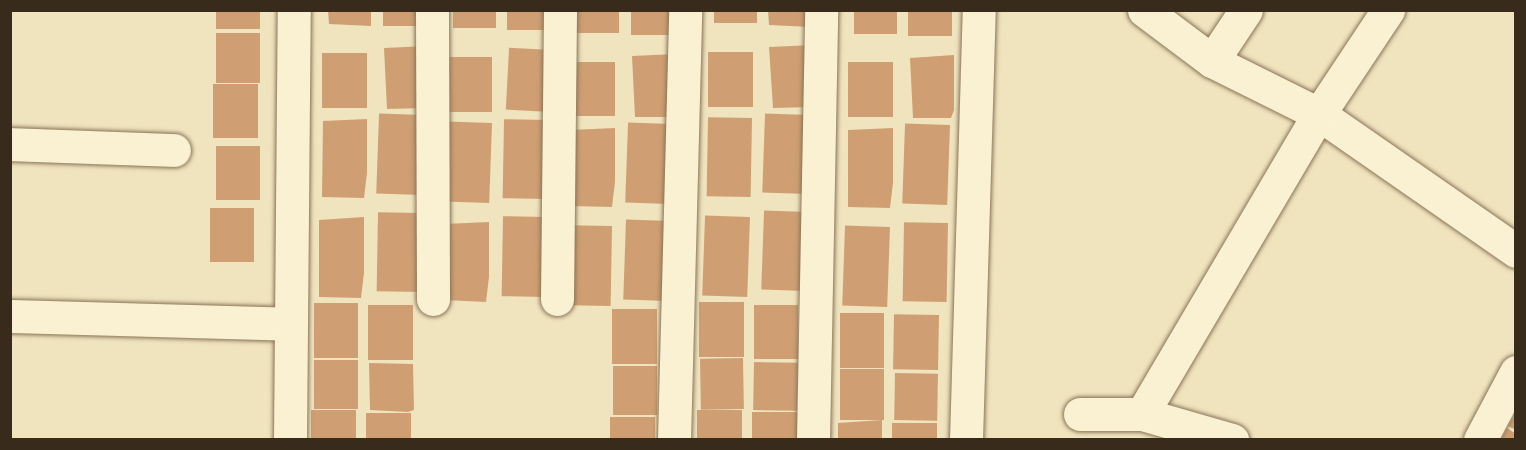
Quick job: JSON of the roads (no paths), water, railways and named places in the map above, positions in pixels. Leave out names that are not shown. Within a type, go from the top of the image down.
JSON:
[{"type":"street","points":[[290,440],[294,10]]},
{"type":"street","points":[[432,10],[433,299]]},
{"type":"street","points":[[557,300],[560,10]]},
{"type":"street","points":[[674,440],[685,10]]},
{"type":"street","points":[[813,440],[821,10]]},
{"type":"street","points":[[966,440],[980,10]]},
{"type":"street","points":[[1144,10],[1212,61],[1319,114],[1515,251]]},
{"type":"street","points":[[1212,61],[1246,10]]},
{"type":"street","points":[[1142,414],[1319,114],[1388,10]]},
{"type":"street","points":[[10,144],[174,150]]},
{"type":"street","points":[[10,316],[291,324]]},
{"type":"street","points":[[1480,440],[1515,372]]},
{"type":"street","points":[[1080,414],[1142,414],[1232,440]]}]
